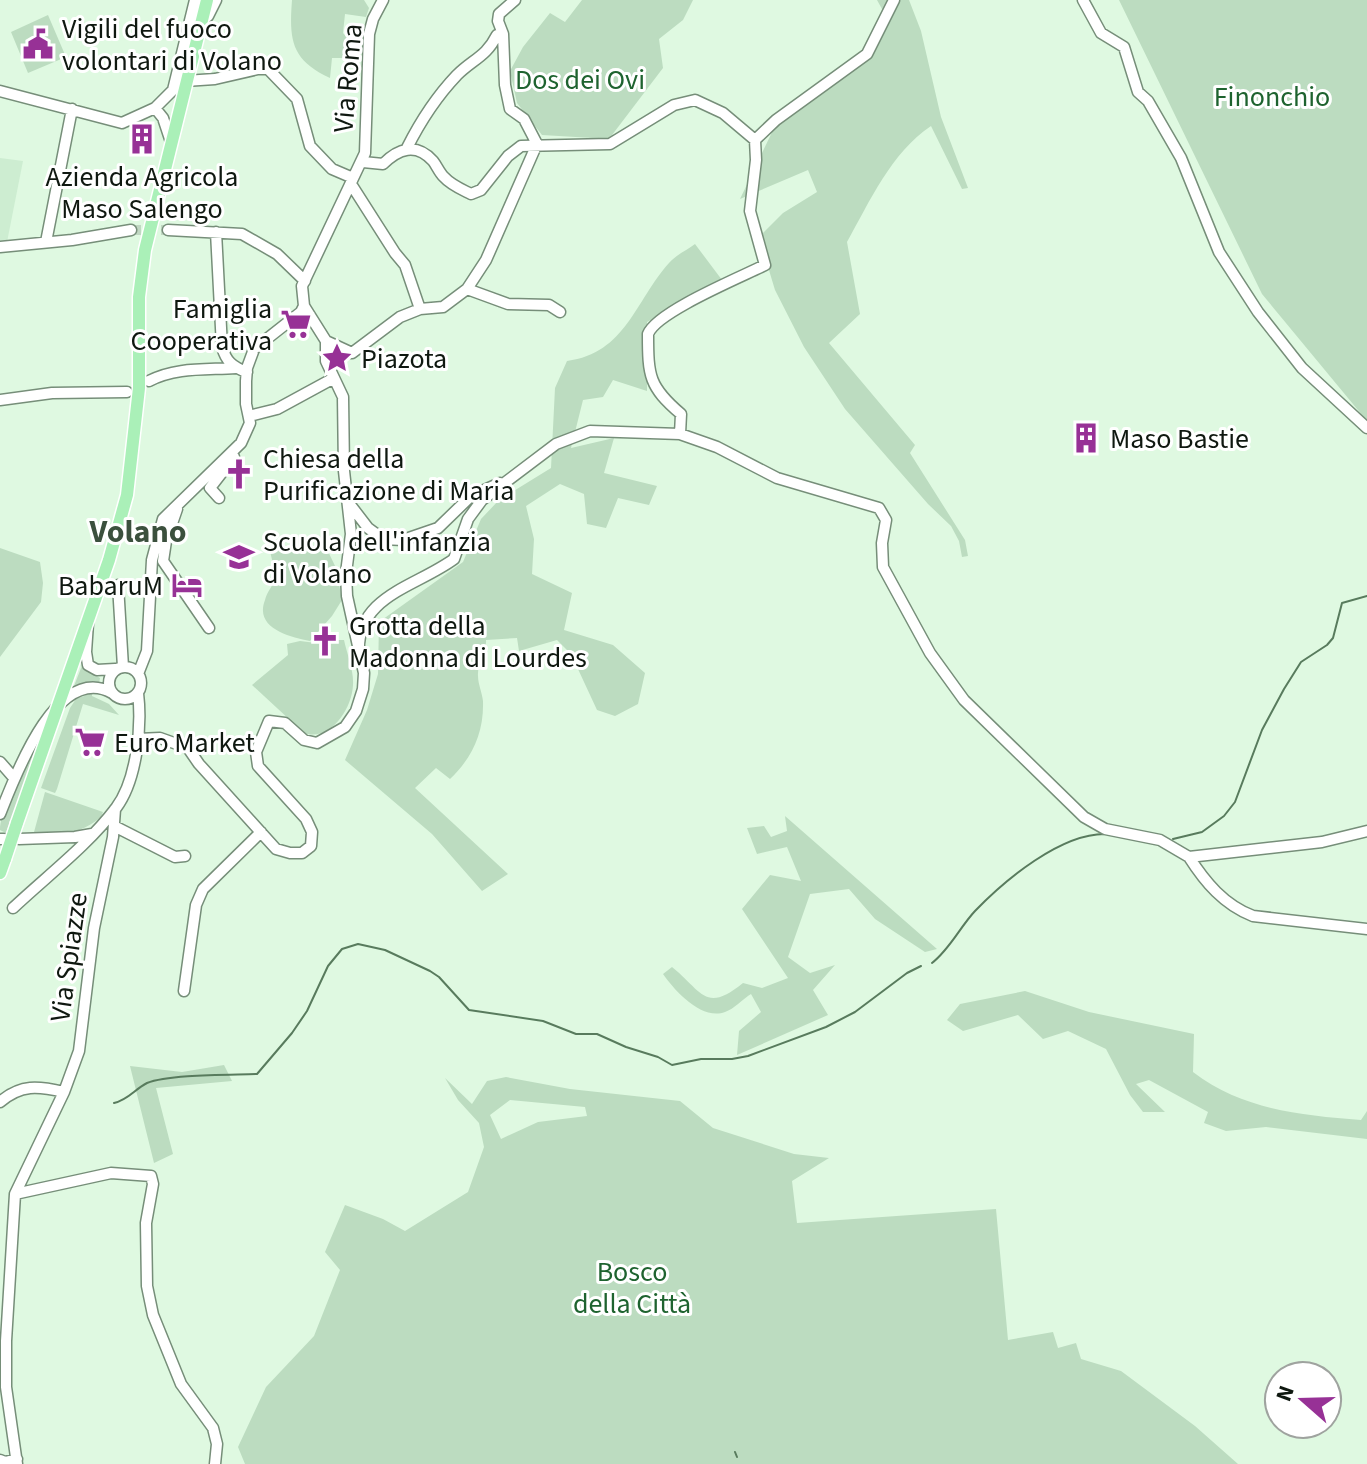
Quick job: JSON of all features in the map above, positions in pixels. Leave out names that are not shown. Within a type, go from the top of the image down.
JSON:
[{"type":"main road","points":[[0,873],[88,620],[127,495],[139,388],[139,297],[145,250],[207,0]]},
{"type":"street","points":[[0,91],[122,123],[155,108],[173,90],[195,0]]},
{"type":"street","points":[[200,20],[208,16],[216,0]]},
{"type":"street","name":"Via Roma","points":[[363,162],[369,34],[383,0]]},
{"type":"street","points":[[515,0],[499,14],[498,21],[503,34],[505,85],[510,109],[524,119],[537,144]]},
{"type":"street","points":[[755,140],[776,120],[867,54],[894,0]]},
{"type":"street","points":[[1083,0],[1101,33],[1124,47],[1138,92],[1148,101],[1181,158],[1208,230],[1250,300],[1302,368],[1367,428]]},
{"type":"street","points":[[407,148],[422,118],[446,88],[470,63],[480,59],[497,35],[503,34]]},
{"type":"street","points":[[185,81],[268,69],[297,99],[310,146],[332,169],[352,181],[390,246],[405,265],[420,309]]},
{"type":"street","points":[[138,739],[160,738],[188,748],[276,849],[302,853],[311,846],[312,832],[306,819],[258,766],[256,752],[269,721],[285,723],[304,740],[317,743],[345,727],[356,711],[363,689],[364,673],[347,596],[346,573],[351,534],[344,471],[343,397],[326,361],[326,341],[304,306],[302,286],[363,162],[383,164],[394,153],[407,148],[424,153],[442,176],[471,194],[481,190],[508,156],[521,146],[610,144],[674,105],[695,100],[723,113],[755,140],[756,160],[750,211],[765,265],[691,301],[656,323],[648,334],[653,386],[681,414],[680,434]]},
{"type":"street","points":[[155,108],[163,118],[171,143]]},
{"type":"street","points":[[46,242],[72,109]]},
{"type":"street","points":[[326,341],[352,353],[400,317],[420,309],[443,307],[467,289],[486,260],[537,144]]},
{"type":"street","points":[[5,246],[131,230]]},
{"type":"street","points":[[168,230],[242,234],[270,249],[305,281]]},
{"type":"street","points":[[216,232],[222,347],[225,357],[241,370]]},
{"type":"street","points":[[467,289],[508,304],[549,305],[560,312]]},
{"type":"street","points":[[138,674],[147,651],[154,545],[163,519],[241,443],[250,423],[241,370],[254,349],[301,312],[304,306]]},
{"type":"street","points":[[149,381],[163,374],[190,369],[241,370]]},
{"type":"street","points":[[249,416],[277,409],[334,378]]},
{"type":"street","points":[[0,400],[67,392],[127,392]]},
{"type":"street","points":[[359,654],[358,642],[363,622],[375,606],[454,559],[468,519],[482,500],[556,444],[590,431],[680,434],[717,447],[777,478],[879,508],[886,520],[882,543],[883,567],[930,653],[964,700],[1095,825],[1160,840],[1189,857],[1218,895],[1237,910],[1253,916],[1367,929]]},
{"type":"street","points":[[219,498],[210,488],[250,436]]},
{"type":"street","points":[[348,502],[368,528],[383,539],[403,540],[438,528],[471,496],[510,481]]},
{"type":"street","points":[[177,507],[163,561],[209,628]]},
{"type":"street","points":[[112,693],[109,682],[120,668],[118,585]]},
{"type":"street","points":[[88,620],[88,665],[106,672],[120,668],[134,670],[138,674],[141,687],[138,693],[123,699]]},
{"type":"street","points":[[0,814],[14,778],[42,727],[79,688],[100,686],[123,699],[139,724]]},
{"type":"street","points":[[13,908],[94,833],[115,809],[131,775],[138,739],[138,693]]},
{"type":"street","points":[[0,762],[14,778]]},
{"type":"street","name":"Via Spiazze","points":[[17,1462],[6,1387],[6,1328],[15,1194],[64,1092],[79,1051],[94,928],[115,809]]},
{"type":"street","points":[[114,826],[175,857],[185,856]]},
{"type":"street","points":[[1189,857],[1322,842],[1367,831]]},
{"type":"street","points":[[184,991],[196,905],[203,889],[261,832]]},
{"type":"street","points":[[19,839],[75,837],[94,833]]},
{"type":"street","points":[[0,1102],[13,1091],[28,1086],[64,1092]]},
{"type":"street","points":[[15,1194],[111,1173],[151,1176],[153,1184],[146,1223],[147,1286],[153,1315],[181,1384],[213,1428],[217,1444],[215,1464]]},
{"type":"street","points":[[0,1460],[17,1462]]},
{"type":"shaded area","points":[[0,158],[23,161],[7,242],[0,243]]},
{"type":"green space","points":[[292,0],[364,0],[369,8],[366,17],[345,14],[343,33],[355,47],[351,58],[332,58],[330,78],[307,64],[295,47],[291,27]]},
{"type":"green space","name":"Dos dei Ovi","points":[[582,0],[693,0],[683,20],[659,39],[663,68],[609,139],[542,135],[517,103],[510,71],[523,47],[550,13],[565,22]]},
{"type":"green space","points":[[877,0],[909,0],[921,31],[941,117],[968,188],[962,189],[931,126],[904,150],[883,179],[847,242],[860,314],[829,343],[915,445],[910,453],[965,540],[968,556],[962,557],[959,541],[951,526],[845,409],[804,347],[775,290],[759,237],[783,213],[817,192],[808,170],[740,199],[774,128],[872,53],[887,18]]},
{"type":"green space","name":"Finonchio","points":[[1119,0],[1367,0],[1367,421],[1262,294]]},
{"type":"green space","name":"Vigili del fuoco volontari di Volano","points":[[48,15],[66,57],[28,73],[11,32]]},
{"type":"green space","points":[[695,244],[722,280],[647,322],[647,391],[613,380],[603,397],[583,400],[571,448],[614,438],[604,473],[657,486],[649,505],[618,498],[606,528],[587,524],[584,494],[560,484],[526,506],[534,539],[532,574],[572,593],[564,630],[613,645],[645,673],[638,704],[615,716],[597,710],[571,654],[557,640],[519,651],[517,638],[486,640],[478,672],[483,713],[475,744],[450,779],[436,768],[415,788],[508,874],[482,891],[432,834],[345,760],[367,710],[378,674],[379,622],[463,562],[481,519],[499,500],[551,468],[555,388],[567,361],[603,348],[627,323],[669,263]]},
{"type":"green space","points":[[281,547],[305,551],[326,547],[336,568],[342,600],[310,641],[276,630],[264,618],[265,600],[275,576],[270,550]]},
{"type":"green space","points":[[0,548],[40,562],[43,583],[41,602],[0,657]]},
{"type":"green space","points":[[320,640],[344,640],[353,685],[349,704],[338,721],[331,728],[314,735],[304,733],[252,685],[288,655],[287,644],[300,641],[316,643]]},
{"type":"green space","points":[[83,663],[86,670],[100,678],[99,684],[74,686]]},
{"type":"green space","points":[[92,693],[119,715],[83,704],[55,793],[41,788],[70,708],[76,699]]},
{"type":"green space","points":[[44,728],[6,833],[0,830],[2,817]]},
{"type":"green space","points":[[45,792],[103,812],[101,817],[78,831],[61,834],[34,832]]},
{"type":"green space","points":[[785,816],[937,949],[925,952],[875,919],[849,889],[810,894],[788,957],[810,973],[835,965],[813,990],[828,1015],[737,1055],[739,1031],[761,1012],[751,994],[725,1012],[707,1012],[681,995],[663,974],[672,967],[704,996],[712,998],[720,997],[743,983],[762,988],[788,978],[742,909],[770,875],[801,881],[787,847],[757,854],[747,828],[764,826],[771,837],[787,831]]},
{"type":"green space","points":[[1025,991],[1089,1012],[1194,1034],[1193,1072],[1212,1085],[1252,1103],[1294,1113],[1361,1120],[1367,1111],[1367,1139],[1266,1127],[1226,1131],[1204,1123],[1208,1112],[1149,1080],[1136,1084],[1165,1112],[1143,1112],[1130,1095],[1106,1049],[1068,1031],[1043,1039],[1018,1015],[963,1031],[947,1020],[960,1004]]},
{"type":"green space","points":[[224,1065],[232,1081],[156,1088],[173,1154],[154,1163],[130,1066],[182,1072]]},
{"type":"green space","name":"Bosco della Città","points":[[506,1077],[570,1089],[680,1101],[713,1128],[794,1154],[829,1158],[792,1181],[797,1223],[996,1209],[1008,1340],[1053,1332],[1058,1348],[1076,1343],[1081,1359],[1121,1371],[1195,1426],[1238,1464],[245,1464],[238,1447],[266,1387],[314,1336],[340,1270],[325,1252],[345,1205],[405,1231],[468,1192],[484,1147],[479,1123],[458,1100],[445,1078],[472,1104],[487,1081]],"holes":[[[510,1100],[585,1107],[587,1116],[538,1122],[501,1139],[490,1115]]]},
{"type":"waterway","points":[[1173,839],[1202,832],[1224,816],[1235,802],[1262,730],[1301,662],[1333,638],[1342,603],[1367,596]]},
{"type":"waterway","points":[[932,963],[975,911],[1035,860],[1071,841],[1106,834]]},
{"type":"waterway","points":[[114,1103],[157,1080],[257,1074],[307,1011],[328,966],[342,949],[358,944],[385,950],[430,971],[469,1010],[543,1021],[576,1034],[597,1034],[672,1065],[701,1059],[748,1056],[826,1027],[855,1012],[921,966]]},
{"type":"waterway","points":[[735,1452],[737,1457]]},
{"type":"tunnel","points":[[131,230],[168,230]]},
{"type":"place","name":"Vigili del fuoco volontari di Volano","points":[[38,44]]},
{"type":"place","name":"Azienda Agricola Maso Salengo","points":[[142,139]]},
{"type":"place","name":"Famiglia Cooperativa","points":[[296,324]]},
{"type":"place","name":"Piazota","points":[[337,358]]},
{"type":"place","name":"Maso Bastie","points":[[1086,438]]},
{"type":"place","name":"Chiesa della Purificazione di Maria","points":[[239,474]]},
{"type":"place","name":"Scuola dell'infanzia di Volano","points":[[239,557]]},
{"type":"place","name":"BabaruM","points":[[187,585]]},
{"type":"place","name":"Grotta della Madonna di Lourdes","points":[[325,641]]},
{"type":"place","name":"Euro Market","points":[[90,742]]},
{"type":"district","name":"Volano","points":[[138,531]]}]
